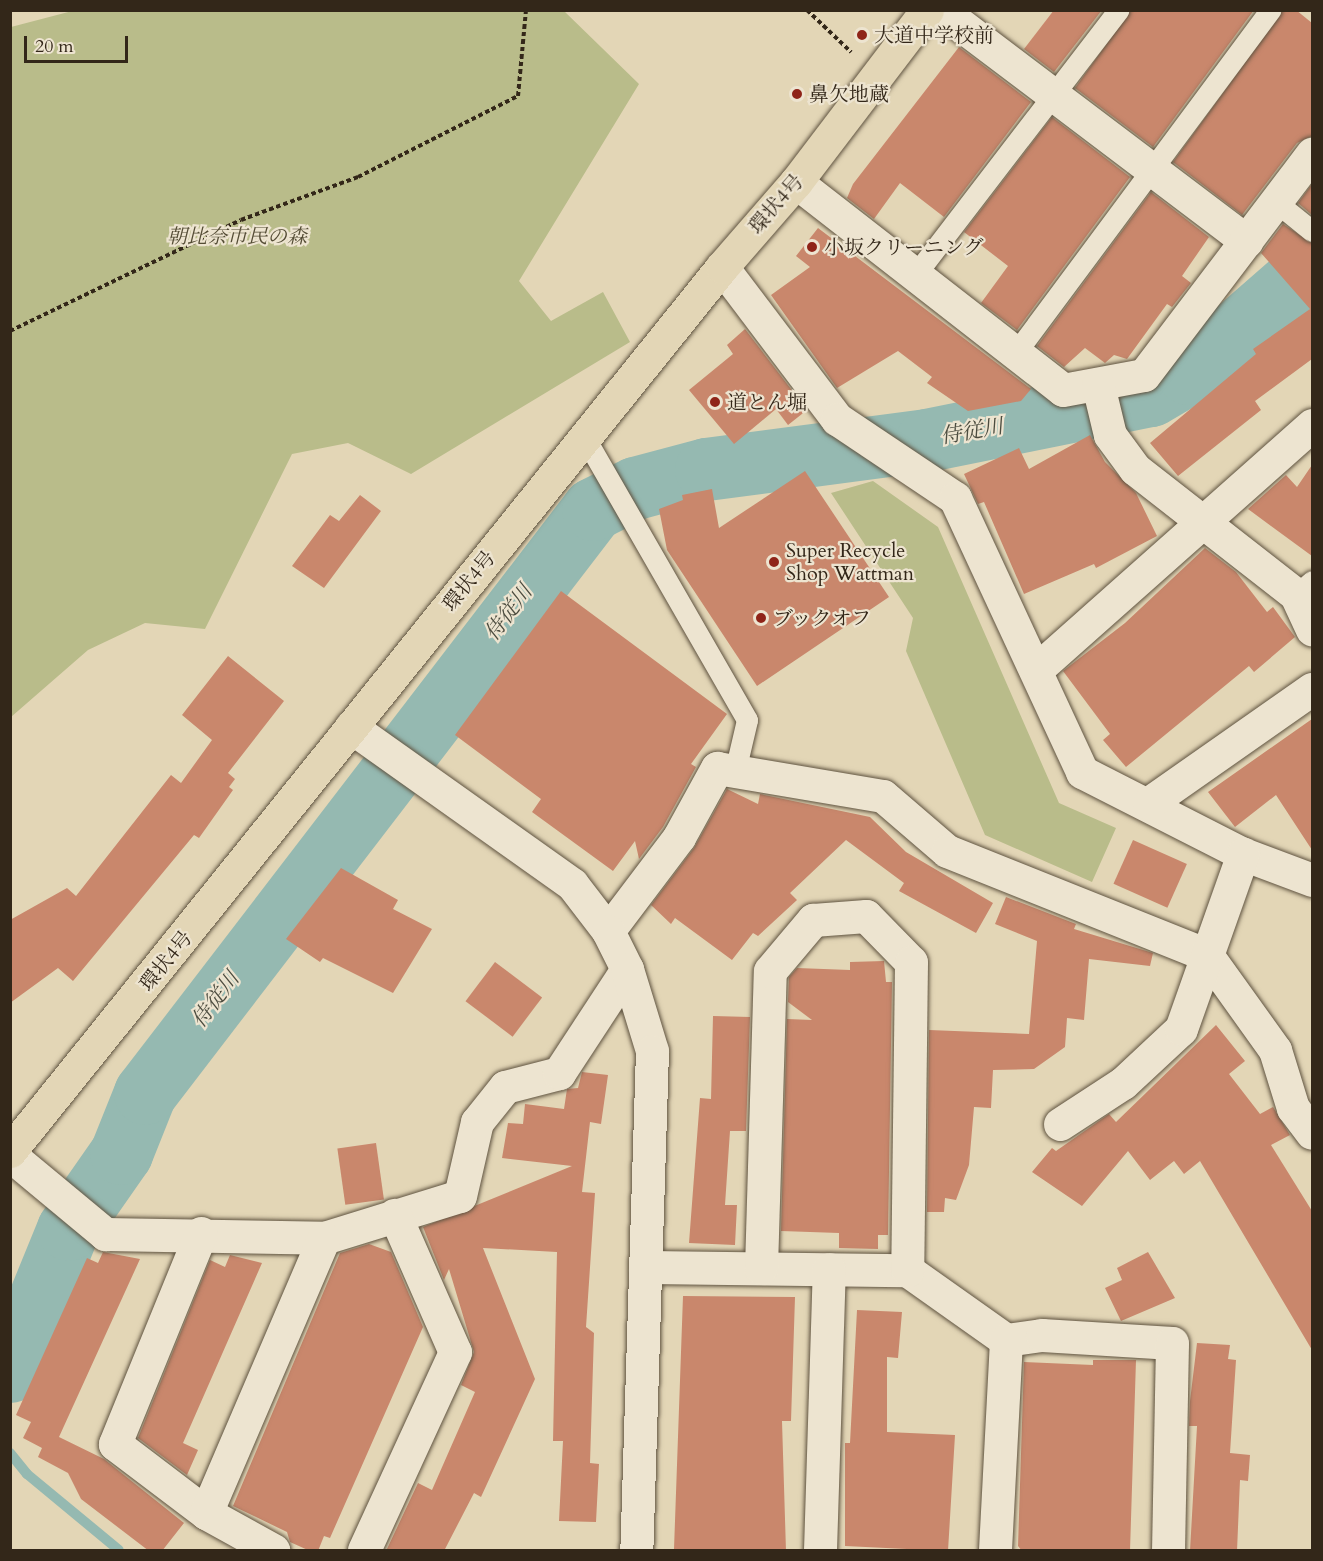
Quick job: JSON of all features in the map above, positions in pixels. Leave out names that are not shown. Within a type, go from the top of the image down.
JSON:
[{"type":"main road","name":"環状4号","points":[[10,1153],[722,267],[796,182],[927,10]]},
{"type":"street","points":[[941,10],[1149,172],[1246,242]]},
{"type":"street","points":[[796,182],[1017,351],[1064,390],[1144,375],[1312,154]]},
{"type":"street","points":[[722,267],[837,419],[955,498],[1082,772],[1103,787],[1149,803],[1243,854],[1312,880]]},
{"type":"street","points":[[1098,385],[1110,435],[1135,470],[1201,520],[1304,588],[1312,629]]},
{"type":"street","points":[[1036,670],[1201,520],[1312,425]]},
{"type":"street","points":[[1149,803],[1312,689]]},
{"type":"street","points":[[351,727],[572,884],[608,931],[627,969],[652,1051],[636,1551]]},
{"type":"street","points":[[608,931],[679,837],[717,768],[884,796],[947,851],[1208,955],[1275,1050],[1293,1108],[1312,1133]]},
{"type":"street","points":[[1060,1124],[1123,1083],[1181,1029],[1243,854]]},
{"type":"street","points":[[761,1268],[770,971],[813,920],[866,916],[911,962],[908,1270]]},
{"type":"street","points":[[10,1153],[105,1234],[201,1233],[324,1238],[460,1196],[477,1122],[505,1087],[559,1073],[627,969]]},
{"type":"street","points":[[364,1551],[455,1352],[395,1215]]},
{"type":"street","points":[[201,1233],[115,1444],[206,1513],[273,1551]]},
{"type":"street","points":[[206,1513],[324,1238]]},
{"type":"street","points":[[645,1267],[908,1270],[1006,1340],[1042,1335],[1172,1343],[1168,1551]]},
{"type":"street","points":[[819,1551],[829,1269]]},
{"type":"street","points":[[996,1551],[1006,1340]]},
{"type":"lane","points":[[915,275],[1118,10]]},
{"type":"lane","points":[[1017,351],[1270,10]]},
{"type":"lane","points":[[1276,202],[1312,231]]},
{"type":"lane","points":[[585,438],[747,720],[735,771]]},
{"type":"path","points":[[10,331],[242,220],[358,177],[518,96],[526,10]]},
{"type":"path","points":[[807,10],[859,58]]},
{"type":"green space","name":"朝比奈市民の森","points":[[76,10],[564,11],[639,84],[519,281],[551,321],[603,292],[630,342],[411,474],[348,443],[292,454],[205,629],[145,623],[88,650],[11,717],[11,27]]},
{"type":"green space","points":[[873,481],[938,527],[1059,803],[1116,828],[1092,882],[985,835],[906,651],[913,618],[831,493]]},
{"type":"building","points":[[1054,10],[1102,10],[1054,72],[1024,49]]},
{"type":"building","points":[[1131,10],[1254,10],[1153,147],[1075,88]]},
{"type":"building","points":[[1283,10],[1296,10],[1312,23],[1312,136],[1297,143],[1242,215],[1173,162]]},
{"type":"building","points":[[959,47],[1031,102],[944,217],[900,183],[874,219],[847,198],[853,184]]},
{"type":"building","points":[[1052,117],[1130,177],[1017,330],[981,303],[1008,266],[964,232]]},
{"type":"building","points":[[1312,184],[1312,215],[1298,203]]},
{"type":"building","points":[[1151,192],[1209,237],[1182,276],[1191,283],[1172,307],[1167,304],[1127,359],[1114,355],[1105,363],[1085,348],[1064,367],[1037,346]]},
{"type":"building","points":[[1283,224],[1312,243],[1312,359],[1255,401],[1261,410],[1178,476],[1150,443],[1256,354],[1253,349],[1310,309],[1261,253]]},
{"type":"building","points":[[818,228],[1031,389],[1021,401],[968,411],[927,383],[932,377],[898,351],[837,388],[771,295],[810,267],[796,256]]},
{"type":"building","points":[[745,329],[807,410],[788,425],[776,409],[734,444],[689,390],[733,354],[727,345]]},
{"type":"building","points":[[1090,435],[1105,462],[1136,493],[1157,536],[1096,568],[1094,564],[1024,594],[984,502],[978,504],[964,474],[1019,448],[1029,469]]},
{"type":"building","points":[[1312,465],[1312,556],[1248,509],[1286,475],[1297,487]]},
{"type":"building","points":[[805,471],[889,597],[757,686],[667,550],[659,509],[683,500],[682,495],[712,489],[719,528]]},
{"type":"building","points":[[360,495],[381,511],[324,588],[292,566],[330,515],[339,521]]},
{"type":"building","points":[[1205,548],[1236,572],[1267,612],[1273,607],[1295,637],[1254,672],[1249,666],[1126,767],[1103,740],[1110,734],[1063,671],[1125,623]]},
{"type":"building","points":[[561,591],[727,714],[691,764],[696,767],[663,827],[639,859],[635,841],[613,871],[532,812],[541,799],[455,735]]},
{"type":"building","points":[[228,656],[284,701],[228,773],[235,779],[229,787],[233,790],[199,838],[194,835],[73,981],[58,968],[10,1003],[10,920],[67,888],[76,896],[171,775],[181,783],[212,740],[182,715]]},
{"type":"building","points":[[1312,719],[1312,850],[1276,795],[1235,827],[1208,792]]},
{"type":"building","points":[[727,789],[758,804],[760,794],[870,817],[906,852],[993,903],[976,933],[899,891],[904,883],[846,840],[790,893],[797,900],[758,936],[753,933],[732,960],[675,918],[671,924],[651,905],[694,848]]},
{"type":"building","points":[[1133,840],[1187,864],[1167,908],[1113,884]]},
{"type":"building","points":[[341,868],[398,900],[393,909],[432,929],[393,993],[323,958],[320,962],[286,939]]},
{"type":"building","points":[[1006,897],[1076,924],[1074,929],[1153,953],[1150,966],[1089,959],[1084,1020],[1067,1018],[1065,1047],[1034,1069],[993,1070],[991,1108],[974,1107],[969,1165],[956,1200],[945,1198],[944,1212],[927,1212],[929,1030],[1029,1034],[1037,941],[995,924]]},
{"type":"building","points":[[884,961],[886,982],[892,982],[888,1235],[878,1235],[878,1249],[839,1248],[839,1233],[781,1231],[787,1019],[812,1020],[788,1002],[789,977],[797,968],[850,970],[850,962]]},
{"type":"building","points":[[495,962],[542,998],[513,1037],[466,1001]]},
{"type":"building","points":[[713,1016],[750,1017],[746,1131],[730,1131],[725,1205],[737,1205],[735,1245],[689,1243],[700,1098],[711,1099]]},
{"type":"building","points":[[1216,1025],[1245,1061],[1229,1074],[1260,1114],[1273,1107],[1290,1135],[1271,1145],[1312,1211],[1312,1350],[1200,1161],[1184,1174],[1174,1161],[1150,1180],[1128,1151],[1082,1206],[1032,1172],[1052,1148],[1056,1151],[1109,1114],[1116,1122]]},
{"type":"building","points":[[582,1072],[608,1075],[601,1124],[590,1122],[582,1192],[595,1193],[586,1327],[594,1333],[590,1463],[599,1464],[596,1522],[559,1521],[563,1441],[553,1441],[557,1252],[483,1248],[535,1379],[481,1497],[474,1493],[444,1551],[386,1551],[418,1483],[432,1490],[475,1392],[461,1385],[474,1352],[449,1269],[444,1280],[423,1227],[572,1166],[502,1158],[508,1123],[523,1124],[525,1104],[564,1109],[567,1089],[578,1088]]},
{"type":"building","points":[[376,1143],[384,1199],[345,1205],[337,1148]]},
{"type":"building","points":[[369,1244],[391,1252],[423,1327],[330,1538],[324,1536],[318,1551],[310,1551],[290,1542],[287,1532],[233,1506],[340,1253]]},
{"type":"building","points":[[103,1252],[140,1259],[59,1437],[104,1459],[184,1523],[162,1551],[149,1551],[81,1499],[68,1473],[38,1457],[42,1448],[23,1438],[31,1422],[16,1415],[87,1258],[98,1263]]},
{"type":"building","points":[[1148,1252],[1175,1298],[1121,1321],[1105,1288],[1122,1280],[1117,1268]]},
{"type":"building","points":[[230,1255],[262,1263],[183,1443],[198,1450],[187,1475],[138,1438],[210,1260],[225,1267]]},
{"type":"building","points":[[683,1296],[795,1297],[791,1421],[782,1421],[786,1551],[674,1549]]},
{"type":"building","points":[[857,1310],[902,1312],[898,1358],[887,1357],[887,1432],[955,1435],[948,1551],[845,1546],[845,1443],[850,1443]]},
{"type":"building","points":[[1197,1343],[1230,1345],[1228,1359],[1236,1360],[1230,1453],[1250,1455],[1248,1481],[1240,1480],[1237,1551],[1190,1551],[1197,1426],[1189,1426]]},
{"type":"building","points":[[1093,1360],[1136,1360],[1130,1551],[1022,1551],[1018,1546],[1024,1362],[1093,1365]]},
{"type":"waterway","name":"侍従川","points":[[10,1371],[68,1229],[121,1153],[145,1093],[593,509],[635,488],[706,469],[927,440],[1151,395],[1188,373],[1312,265]]},
{"type":"waterway","points":[[10,1453],[27,1474],[119,1550]]},
{"type":"place","name":"大道中学校前","points":[[862,35]]},
{"type":"place","name":"鼻欠地蔵","points":[[797,94]]},
{"type":"place","name":"小坂クリーニング","points":[[812,247]]},
{"type":"place","name":"道とん堀","points":[[715,402]]},
{"type":"place","name":"Super Recycle Shop Wattman","points":[[774,562]]},
{"type":"place","name":"ブックオフ","points":[[761,618]]}]
